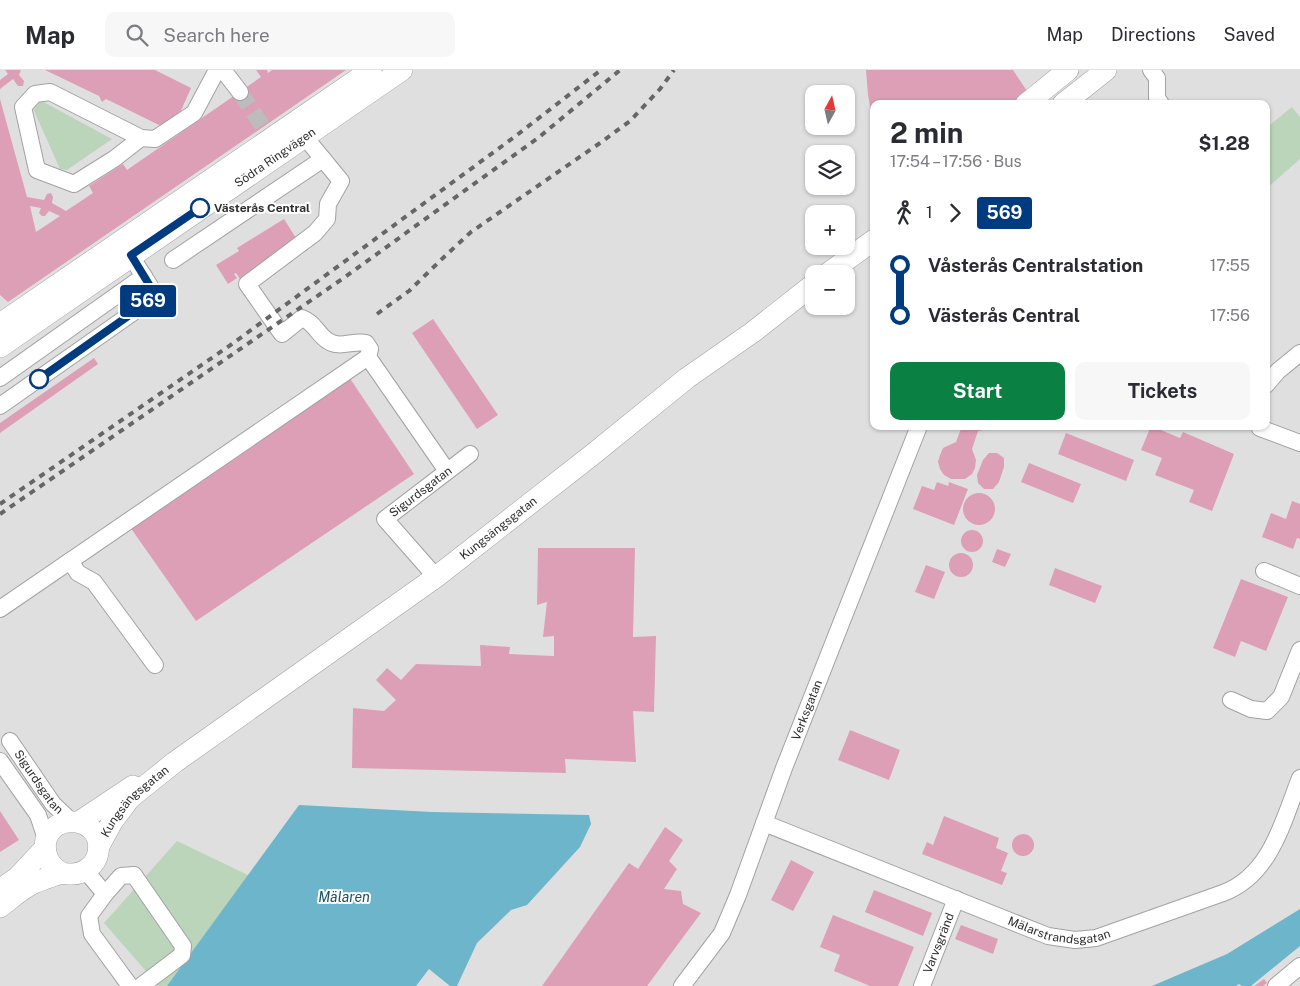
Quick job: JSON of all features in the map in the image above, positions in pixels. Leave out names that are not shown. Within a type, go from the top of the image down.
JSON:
[{"type":"main road","name":"Södra Ringvägen","points":[[1,337],[126,248],[271,139],[371,70]]},
{"type":"main road","name":"Södra Ringvägen","points":[[271,139],[304,136],[402,70]]},
{"type":"main road","points":[[1031,100],[1068,70]]},
{"type":"main road","points":[[1068,100],[1106,70]]},
{"type":"main road","points":[[839,265],[870,243]]},
{"type":"main road","name":"Kungsängsgatan","points":[[99,846],[112,822],[130,798],[175,762],[436,578],[688,378],[753,332],[805,291]]},
{"type":"main road","name":"Kungsängsgatan","points":[[75,821],[175,762]]},
{"type":"main road","points":[[75,821],[92,829],[97,836],[99,846],[94,863],[85,870],[72,875],[62,873],[51,865],[47,857],[46,844],[50,831],[57,825],[75,821]]},
{"type":"main road","points":[[0,889],[18,877],[46,844]]},
{"type":"main road","points":[[0,907],[32,884],[62,873]]},
{"type":"street","points":[[141,138],[114,159],[74,184],[37,170],[23,107],[35,94],[50,92],[141,138],[155,139],[194,113],[217,70]]},
{"type":"street","points":[[223,70],[240,92]]},
{"type":"street","points":[[1151,70],[1157,78],[1158,100]]},
{"type":"street","points":[[0,608],[368,357],[370,350],[366,344],[358,341],[344,345],[328,342],[308,320],[302,318],[282,334],[247,284],[315,233],[327,219],[328,204],[341,181],[304,136]]},
{"type":"street","points":[[173,260],[323,159]]},
{"type":"street","points":[[0,406],[148,302],[150,286],[126,248]]},
{"type":"street","points":[[0,378],[144,276]]},
{"type":"street","points":[[1270,380],[1278,370],[1300,353]]},
{"type":"street","points":[[368,357],[447,471]]},
{"type":"street","name":"Verksgatan","points":[[682,986],[722,933],[738,895],[784,768],[917,430]]},
{"type":"street","points":[[1265,430],[1300,443]]},
{"type":"street","name":"Sigurdsgatan","points":[[436,578],[385,519],[470,454]]},
{"type":"street","points":[[70,561],[78,573],[94,582],[155,665]]},
{"type":"street","points":[[1264,571],[1300,586]]},
{"type":"street","points":[[1231,700],[1251,709],[1268,711],[1282,697],[1300,650]]},
{"type":"street","name":"Sigurdsgatan","points":[[3,747],[53,804],[75,821]]},
{"type":"street","name":"Sigurdsgatan","points":[[3,747],[38,815],[46,844]]},
{"type":"street","name":"Mälarstrandsgatan","points":[[764,823],[1048,936],[1082,940],[1110,934],[1229,891],[1251,876],[1264,862],[1271,850],[1300,778]]},
{"type":"street","points":[[85,870],[105,894]]},
{"type":"street","points":[[130,986],[92,934],[89,916],[121,876],[134,875],[183,946],[182,955],[141,986]]},
{"type":"street","name":"Varvsgränd","points":[[922,986],[956,900]]},
{"type":"street","points":[[1276,986],[1300,966]]},
{"type":"street","points":[[1291,986],[1300,972]]},
{"type":"green space","points":[[38,99],[112,139],[67,170],[60,169],[31,104]]},
{"type":"green space","points":[[1292,107],[1300,117],[1300,159],[1270,185],[1270,125]]},
{"type":"green space","points":[[177,841],[250,876],[169,986],[159,986],[104,923]]},
{"type":"water","name":"Mälaren","points":[[299,805],[432,812],[589,815],[591,824],[580,847],[527,905],[511,910],[477,943],[457,986],[450,986],[429,969],[416,986],[167,986]]},
{"type":"water","points":[[1300,909],[1300,946],[1251,986],[1239,984],[1236,986],[1152,986],[1227,954]]},
{"type":"building","points":[[5,70],[21,70],[19,75],[24,81],[23,86],[18,86],[13,79],[0,89],[0,80],[8,74]]},
{"type":"building","points":[[45,70],[155,70],[191,88],[179,115],[161,126],[106,99],[102,102],[99,96]]},
{"type":"building","points":[[256,70],[267,70],[268,73],[272,70],[346,70],[8,302],[0,295],[0,99],[27,197],[44,200],[47,194],[51,193],[53,197],[52,203],[66,211],[93,193],[89,186],[123,164],[127,170],[261,77]],"holes":[[[30,206],[41,208],[39,213],[42,216],[45,216],[49,211],[60,216],[36,232]]]},
{"type":"building","points":[[866,70],[1013,70],[1027,91],[1015,100],[870,100],[870,106]]},
{"type":"building","points":[[284,219],[296,238],[287,244],[291,250],[242,282],[236,273],[234,274],[237,278],[228,284],[216,265],[239,251],[237,248]]},
{"type":"building","points":[[433,319],[498,415],[477,429],[412,333]]},
{"type":"building","points":[[94,358],[98,364],[0,433],[0,423]]},
{"type":"building","points":[[349,377],[414,474],[196,621],[130,527]]},
{"type":"building","points":[[960,430],[984,430],[978,431],[972,449],[976,460],[975,468],[972,474],[965,479],[951,479],[944,475],[938,462],[943,448],[956,442]]},
{"type":"building","points":[[1149,430],[1161,430],[1180,438],[1183,432],[1234,454],[1212,511],[1189,502],[1194,490],[1155,475],[1162,458],[1141,450]]},
{"type":"building","points":[[1066,433],[1134,460],[1126,481],[1058,454]]},
{"type":"building","points":[[989,453],[997,453],[1004,458],[1004,467],[999,482],[993,489],[984,489],[978,483],[977,475],[983,460]]},
{"type":"building","points":[[1029,463],[1081,484],[1073,503],[1021,482]]},
{"type":"building","points":[[937,482],[948,486],[949,482],[968,489],[954,525],[913,509],[922,486],[934,490]]},
{"type":"building","points":[[979,493],[985,494],[990,498],[994,503],[994,515],[990,520],[985,524],[979,525],[973,524],[968,520],[964,515],[963,509],[964,503],[968,498],[973,494]]},
{"type":"building","points":[[1292,501],[1300,504],[1300,539],[1297,538],[1293,549],[1262,537],[1271,513],[1286,519]]},
{"type":"building","points":[[968,530],[976,530],[983,537],[983,545],[976,552],[968,552],[961,545],[961,537]]},
{"type":"building","points":[[538,548],[635,548],[633,637],[656,636],[654,712],[633,711],[636,762],[565,759],[566,773],[352,768],[353,708],[384,711],[396,700],[376,680],[387,668],[401,680],[416,664],[481,666],[480,645],[510,647],[509,654],[554,656],[554,636],[543,637],[547,602],[537,605]]},
{"type":"building","points":[[997,549],[1011,554],[1005,567],[992,562]]},
{"type":"building","points":[[961,553],[966,554],[972,560],[972,570],[966,576],[961,577],[956,576],[950,570],[949,565],[950,560],[956,554]]},
{"type":"building","points":[[926,565],[945,572],[934,599],[915,592]]},
{"type":"building","points":[[1055,568],[1102,586],[1095,603],[1049,585]]},
{"type":"building","points":[[1241,579],[1288,597],[1266,651],[1241,641],[1235,657],[1213,648]]},
{"type":"building","points":[[850,730],[900,750],[889,780],[838,760]]},
{"type":"building","points":[[0,811],[19,840],[0,852]]},
{"type":"building","points":[[944,816],[999,838],[996,848],[1008,853],[1001,871],[1007,873],[1002,885],[922,854],[927,842],[933,845]]},
{"type":"building","points":[[665,827],[683,840],[669,861],[677,869],[664,889],[681,891],[683,904],[701,913],[647,986],[542,986],[629,863],[638,869]]},
{"type":"building","points":[[1023,834],[1031,837],[1034,845],[1031,853],[1023,856],[1015,853],[1012,845],[1015,837]]},
{"type":"building","points":[[791,860],[814,872],[793,911],[771,900]]},
{"type":"building","points":[[874,890],[932,913],[923,936],[865,912]]},
{"type":"building","points":[[833,915],[914,947],[898,986],[870,986],[834,971],[840,955],[820,947]]},
{"type":"building","points":[[961,925],[998,939],[993,954],[955,939]]},
{"type":"building","points":[[1264,979],[1267,983],[1263,986],[1254,986]]},
{"type":"tunnel","points":[[240,92],[263,127]]},
{"type":"railway","points":[[0,504],[232,344],[513,138],[601,70]]},
{"type":"railway","points":[[0,514],[345,277],[538,138],[620,70]]},
{"type":"railway","points":[[377,314],[409,291],[471,232],[630,121],[660,89],[674,70]]},
{"type":"bus line","name":"569","points":[[39,379],[148,302],[150,286],[131,255],[200,208]]},
{"type":"place","name":"Västerås Central","points":[[200,208]]}]
